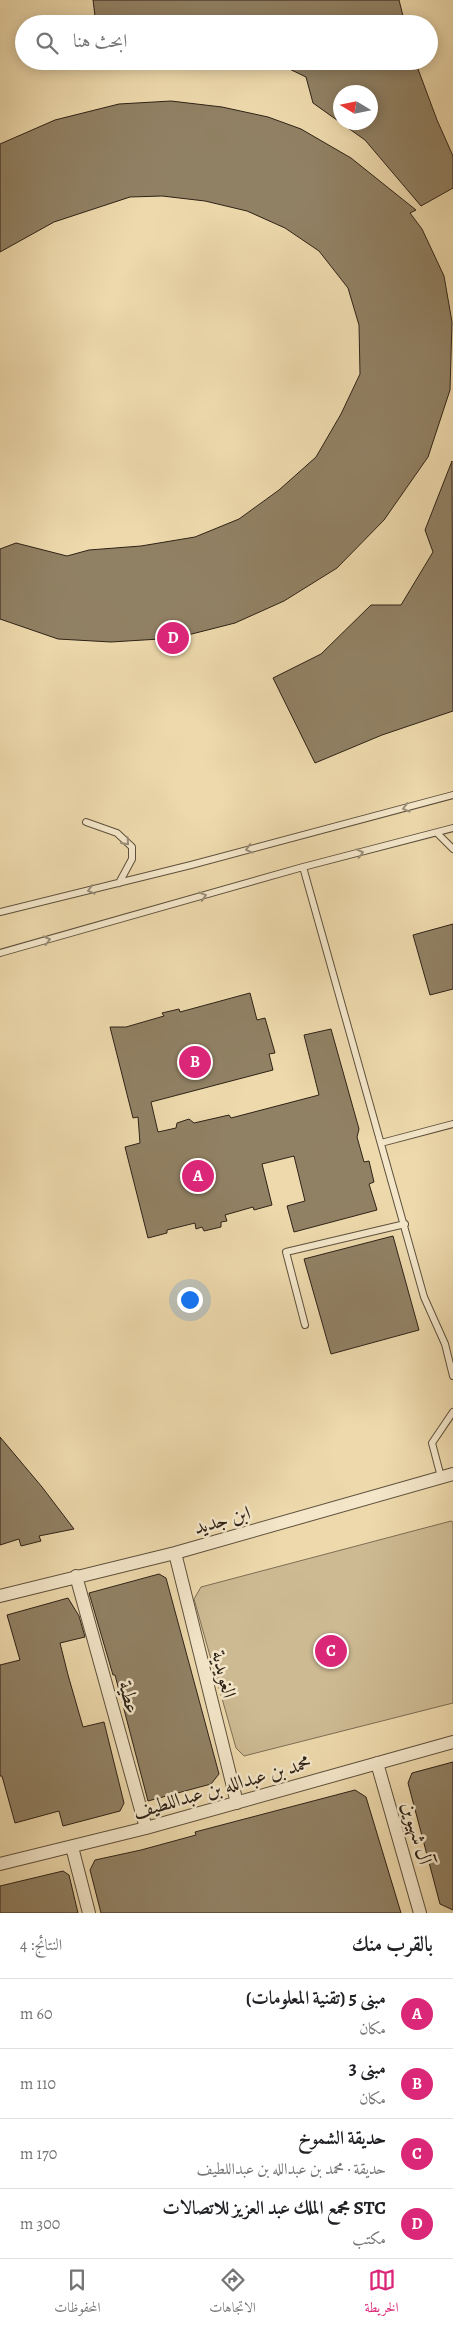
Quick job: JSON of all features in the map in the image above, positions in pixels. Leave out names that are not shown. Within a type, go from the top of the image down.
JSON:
[{"type":"street","name":"ابن جديد","points":[[0,1596],[175,1553],[447,1476]]},
{"type":"street","name":"الغويدية","points":[[175,1553],[237,1803]]},
{"type":"street","name":"عطية","points":[[76,1576],[146,1828]]},
{"type":"street","name":"محمد بن عبدالله بن عبداللطيف","points":[[0,1864],[72,1848],[453,1742]]},
{"type":"street","name":"آل شهيوين","points":[[377,1763],[420,1913]]},
{"type":"street","points":[[72,1848],[89,1913]]},
{"type":"lane","points":[[0,912],[119,883],[453,795]]},
{"type":"lane","points":[[86,822],[117,833],[132,847],[132,859],[119,883]]},
{"type":"lane","points":[[0,952],[303,867],[453,828]]},
{"type":"lane","points":[[437,833],[453,849]]},
{"type":"lane","points":[[303,867],[424,1297],[445,1344],[453,1376]]},
{"type":"lane","points":[[381,1143],[453,1124]]},
{"type":"lane","points":[[305,1325],[286,1252],[405,1224]]},
{"type":"lane","points":[[447,1476],[432,1443],[453,1412]]},
{"type":"shaded area","points":[[453,1522],[453,1703],[244,1756],[236,1748],[194,1599],[201,1587]]},
{"type":"building","points":[[93,0],[399,0],[403,15],[95,15]]},
{"type":"building","points":[[292,70],[418,70],[453,156],[453,188],[421,206],[365,140],[351,130],[378,130],[378,85],[333,85],[333,117],[313,103],[306,77]]},
{"type":"building","points":[[171,101],[222,107],[268,117],[301,129],[351,158],[416,210],[410,213],[422,229],[444,276],[452,322],[450,390],[428,457],[384,520],[337,568],[284,601],[235,623],[176,638],[111,642],[58,639],[0,619],[0,549],[16,543],[67,556],[89,550],[141,546],[195,537],[239,519],[279,490],[316,457],[341,414],[360,374],[359,325],[348,288],[319,251],[285,228],[247,211],[205,201],[162,196],[130,197],[54,222],[0,252],[0,144],[55,120],[119,104]]},
{"type":"building","points":[[452,461],[453,711],[382,735],[315,763],[273,678],[321,654],[371,605],[401,605],[433,552],[425,530]]},
{"type":"building","points":[[453,924],[453,989],[430,995],[413,935]]},
{"type":"building","points":[[250,993],[257,1020],[265,1018],[275,1053],[269,1054],[273,1070],[151,1102],[158,1132],[176,1128],[177,1123],[189,1119],[194,1123],[229,1115],[231,1118],[319,1095],[304,1035],[331,1029],[359,1129],[357,1137],[364,1162],[369,1161],[374,1182],[369,1184],[377,1210],[294,1232],[287,1206],[305,1201],[294,1156],[262,1164],[272,1205],[254,1210],[253,1207],[225,1215],[227,1221],[221,1222],[221,1227],[204,1231],[202,1227],[196,1229],[195,1223],[167,1230],[167,1233],[148,1238],[125,1147],[140,1143],[138,1117],[133,1118],[110,1027],[126,1027],[164,1016],[162,1013],[179,1009],[180,1012]]},
{"type":"building","points":[[393,1236],[419,1330],[331,1354],[304,1259]]},
{"type":"building","points":[[0,1437],[74,1529],[39,1536],[41,1541],[21,1546],[19,1539],[0,1545]]},
{"type":"building","points":[[159,1574],[166,1578],[219,1774],[211,1784],[148,1801],[115,1675],[113,1675],[89,1593]]},
{"type":"building","points":[[68,1598],[79,1616],[85,1637],[60,1643],[68,1675],[83,1727],[104,1722],[124,1803],[120,1811],[63,1826],[59,1811],[15,1823],[2,1776],[0,1776],[0,1665],[20,1660],[7,1615]]},
{"type":"building","points":[[453,1762],[453,1910],[440,1904],[408,1783],[412,1773]]},
{"type":"building","points":[[355,1790],[366,1797],[401,1913],[101,1913],[90,1870],[95,1860],[141,1850],[196,1835],[195,1832]]},
{"type":"building","points":[[63,1871],[69,1875],[78,1913],[0,1913],[0,1886]]},
{"type":"place","name":"STC مجمع الملك عبد العزيز للاتصالات","points":[[173,638]]},
{"type":"place","name":"مبنى 3","points":[[195,1062]]},
{"type":"place","name":"مبنى 5 (تقنية المعلومات)","points":[[198,1176]]},
{"type":"place","name":"حديقة الشموخ","points":[[331,1651]]}]
